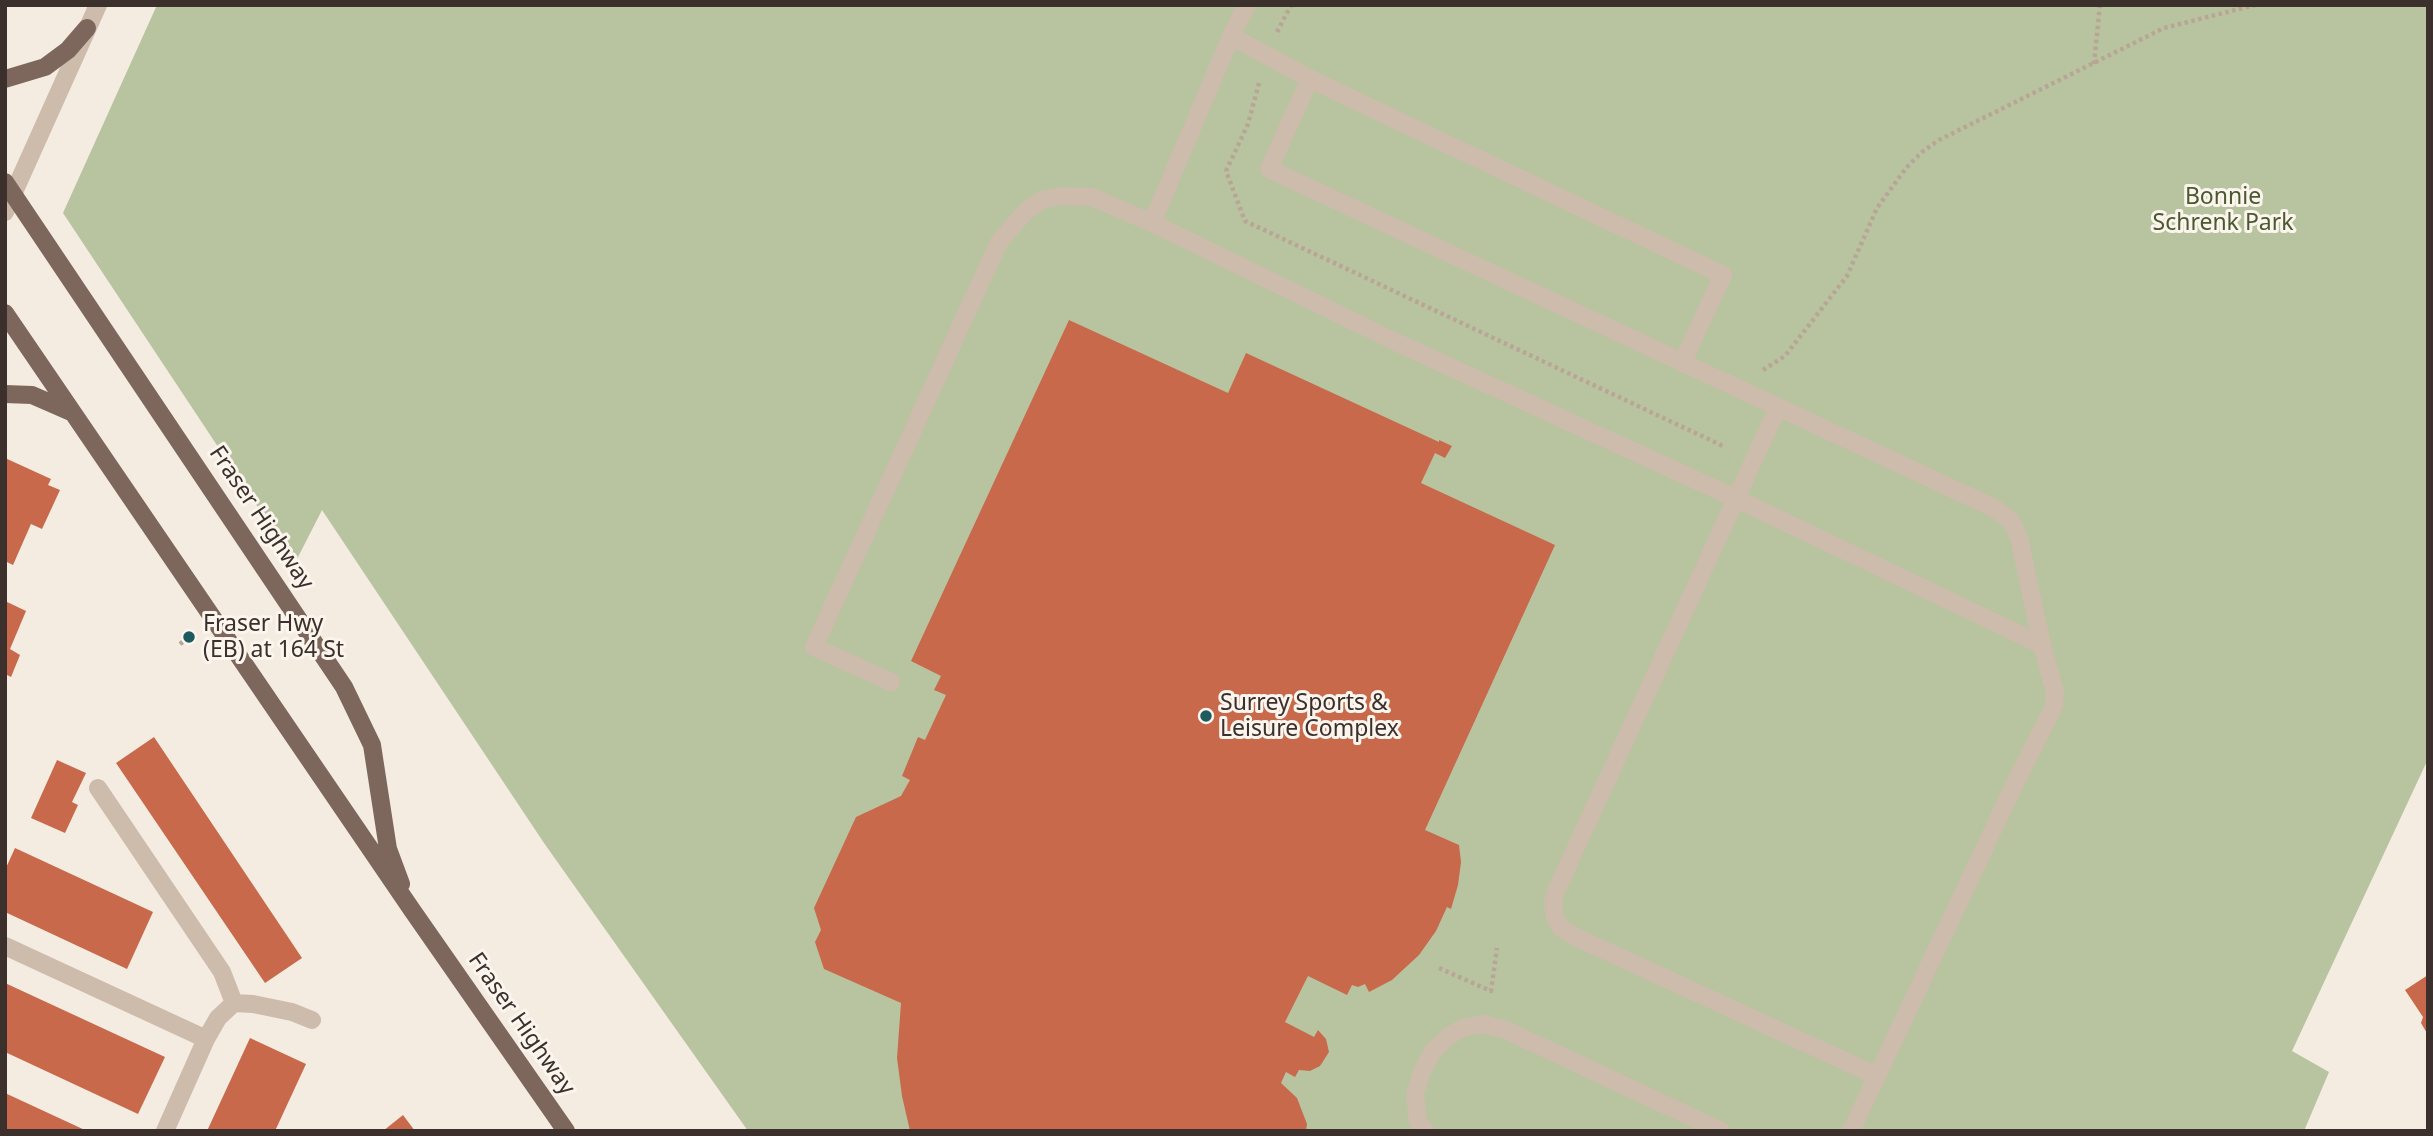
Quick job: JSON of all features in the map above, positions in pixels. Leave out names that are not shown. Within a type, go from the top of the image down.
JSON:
[{"type":"main road","points":[[5,79],[45,67],[68,50],[87,28]]},
{"type":"main road","name":"Fraser Highway","points":[[9,188],[344,687],[372,745],[388,849],[411,910]]},
{"type":"main road","name":"Fraser Highway","points":[[5,313],[411,910],[566,1131]]},
{"type":"main road","points":[[5,394],[32,395],[72,413]]},
{"type":"street","points":[[5,212],[9,188],[97,5]]},
{"type":"street","points":[[1152,223],[1231,36],[1247,5]]},
{"type":"street","points":[[1231,36],[1310,79],[1723,275],[1682,363]]},
{"type":"street","points":[[1310,79],[1269,169],[1996,509],[2012,522],[2019,538],[2055,692],[2054,706],[1851,1131]]},
{"type":"street","points":[[891,682],[814,647],[999,242],[1026,211],[1042,200],[1060,196],[1092,197],[1152,223],[1398,342],[1737,499],[2042,645]]},
{"type":"street","points":[[1778,407],[1556,891],[1553,904],[1555,918],[1561,928],[1576,937],[1877,1076]]},
{"type":"street","points":[[98,788],[222,972],[234,1003]]},
{"type":"street","points":[[5,947],[206,1039]]},
{"type":"street","points":[[165,1131],[206,1039],[218,1018],[234,1003],[292,1012],[312,1020]]},
{"type":"street","points":[[1424,1131],[1418,1122],[1415,1095],[1422,1071],[1433,1051],[1449,1036],[1463,1028],[1483,1024],[1506,1030],[1721,1131]]},
{"type":"path","points":[[1277,33],[1291,5]]},
{"type":"path","points":[[2094,64],[2100,5]]},
{"type":"path","points":[[1760,372],[1785,356],[1847,276],[1877,208],[1906,168],[1922,152],[1939,140],[2164,29],[2255,5]]},
{"type":"path","points":[[1261,72],[1248,124],[1226,171],[1245,221],[1725,447]]},
{"type":"path","points":[[180,644],[189,637]]},
{"type":"path","points":[[1439,968],[1492,990],[1497,948]]},
{"type":"green space","name":"Bonnie Schrenk Park","points":[[157,5],[2428,5],[2428,759],[2292,1051],[2329,1072],[2304,1131],[748,1131],[544,843],[322,510],[295,563],[63,213]]},
{"type":"building","name":"Surrey Sports & Leisure Complex","points":[[1069,320],[1228,393],[1246,353],[1452,446],[1445,458],[1435,453],[1421,483],[1555,545],[1425,830],[1459,845],[1461,862],[1451,909],[1447,907],[1436,931],[1419,955],[1392,980],[1369,992],[1365,984],[1358,987],[1352,985],[1347,995],[1308,976],[1285,1022],[1314,1037],[1318,1030],[1326,1039],[1329,1052],[1320,1066],[1310,1071],[1299,1070],[1295,1077],[1286,1072],[1281,1083],[1297,1098],[1307,1124],[1306,1131],[910,1131],[897,1058],[901,1003],[824,969],[815,942],[821,930],[814,908],[856,817],[901,796],[910,780],[902,776],[918,737],[925,740],[946,695],[934,690],[941,676],[911,661]]},
{"type":"building","points":[[5,458],[51,479],[48,485],[60,490],[42,529],[31,524],[13,565],[5,561]]},
{"type":"building","points":[[5,601],[26,611],[10,649],[20,655],[11,677],[5,674]]},
{"type":"building","points":[[154,737],[302,958],[265,983],[116,763]]},
{"type":"building","points":[[57,760],[86,773],[72,802],[78,805],[65,833],[31,818]]},
{"type":"building","points":[[15,848],[153,912],[127,969],[5,912],[5,870]]},
{"type":"building","points":[[2428,975],[2428,1035],[2421,1023],[2423,1017],[2405,990]]},
{"type":"building","points":[[5,983],[165,1057],[138,1114],[5,1052]]},
{"type":"building","points":[[250,1038],[306,1064],[275,1131],[207,1131]]},
{"type":"building","points":[[5,1093],[87,1131],[5,1131]]},
{"type":"building","points":[[403,1115],[415,1131],[383,1131]]},
{"type":"place","name":"Fraser Hwy (EB) at 164 St","points":[[189,637]]},
{"type":"place","name":"Surrey Sports & Leisure Complex","points":[[1206,716]]}]
